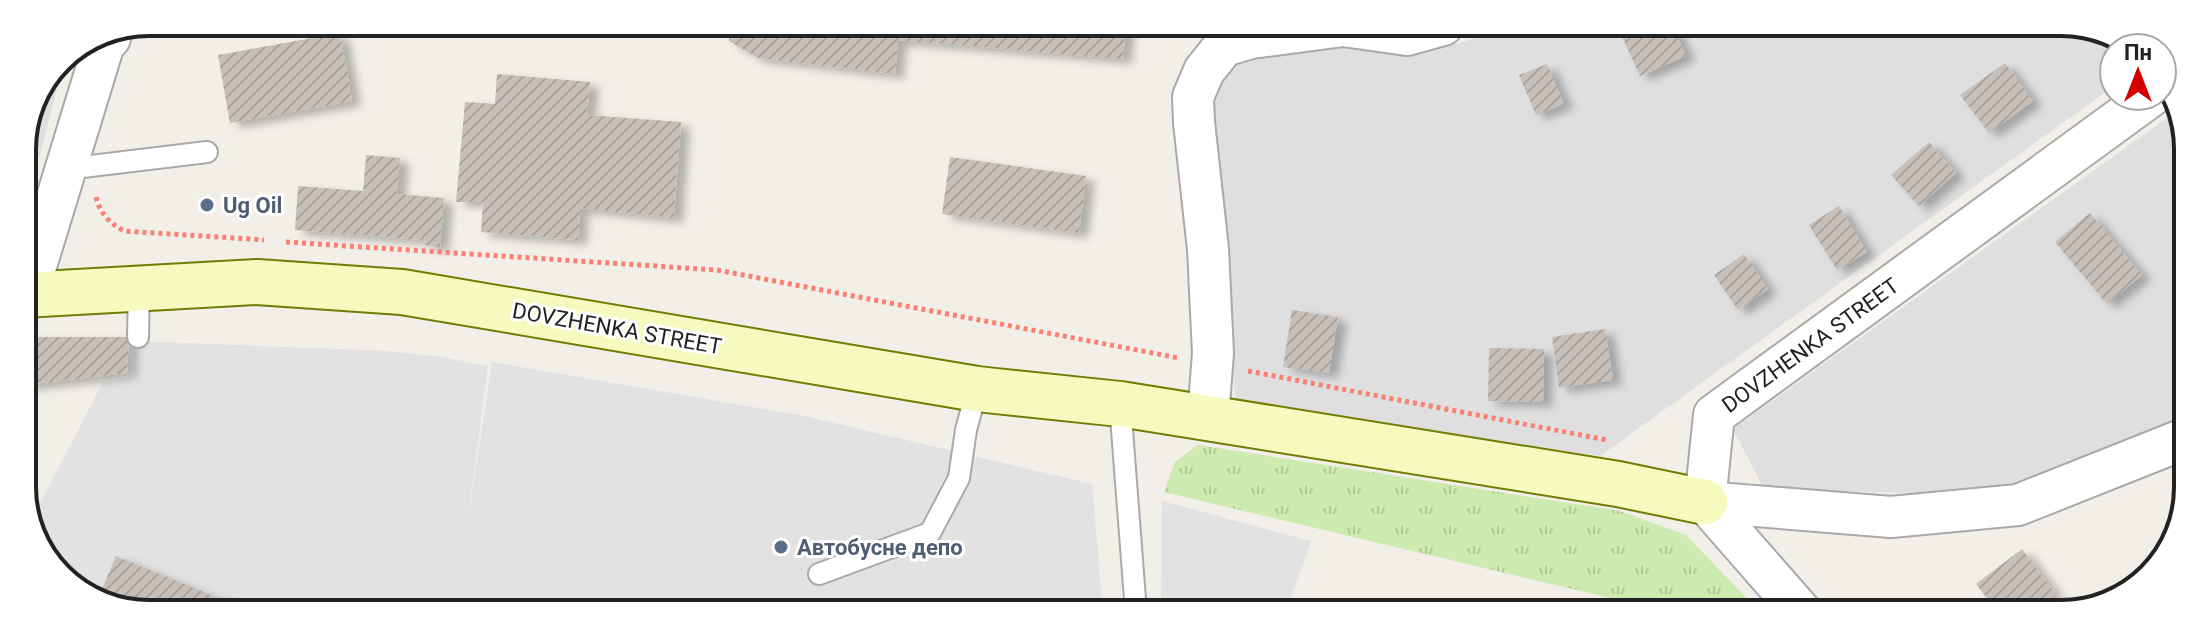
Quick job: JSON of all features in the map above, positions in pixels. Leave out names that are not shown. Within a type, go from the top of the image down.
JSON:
[{"type":"street","points":[[1208,418],[1212,364],[1208,249],[1193,97],[1204,71],[1224,46],[1266,36]]},
{"type":"street","points":[[36,261],[103,46]]},
{"type":"street","name":"DOVZHENKA STREET","points":[[36,294],[257,282],[402,292],[977,389],[1120,404],[1618,484],[1705,502],[1714,415],[2129,112]]},
{"type":"street","points":[[1705,502],[1891,517],[2018,505],[2174,443]]},
{"type":"street","points":[[1705,502],[1791,600]]},
{"type":"lane","points":[[66,169],[207,152]]},
{"type":"lane","points":[[138,337],[139,289]]},
{"type":"lane","points":[[819,574],[930,533],[959,478],[966,430],[977,389]]},
{"type":"lane","points":[[1120,404],[1135,600]]},
{"type":"path","points":[[124,231],[265,240]]},
{"type":"path","points":[[280,241],[717,270],[1618,443]]},
{"type":"shaded area","points":[[1482,36],[2076,37],[2098,43],[2098,98],[1600,456],[1236,402],[1208,150],[1211,85],[1248,55],[1337,45],[1420,55]]},
{"type":"shaded area","points":[[60,79],[36,169],[40,120]]},
{"type":"shaded area","points":[[2169,116],[2174,149],[2174,421],[2013,491],[1916,493],[1764,489],[1733,429]]},
{"type":"shaded area","points":[[134,341],[388,351],[488,366],[466,534],[492,362],[805,416],[1092,484],[1102,600],[149,600],[120,596],[92,585],[69,567],[51,544],[38,508],[103,382],[133,377]]},
{"type":"shaded area","points":[[1162,501],[1311,541],[1290,600],[1161,600]]},
{"type":"green space","points":[[1198,445],[1620,511],[1686,535],[1748,600],[1618,600],[1164,492],[1175,462]]},
{"type":"building","points":[[323,36],[341,36],[352,101],[230,123],[218,55]]},
{"type":"building","points":[[729,36],[1125,36],[1123,59],[898,40],[895,74],[758,58],[729,41]]},
{"type":"building","points":[[1622,36],[1677,36],[1686,56],[1640,76]]},
{"type":"building","points":[[2005,63],[2033,101],[1989,133],[1960,95]]},
{"type":"building","points":[[1547,64],[1564,104],[1536,115],[1519,75]]},
{"type":"building","points":[[497,74],[590,82],[587,115],[681,122],[674,218],[580,208],[578,240],[481,232],[483,202],[456,202],[465,102],[495,104]]},
{"type":"building","points":[[1929,142],[1956,173],[1919,206],[1891,175]]},
{"type":"building","points":[[366,155],[400,158],[397,194],[444,198],[440,247],[424,245],[425,240],[295,230],[298,186],[363,191]]},
{"type":"building","points":[[950,157],[1086,176],[1079,233],[942,214]]},
{"type":"building","points":[[1839,206],[1867,252],[1837,270],[1809,225]]},
{"type":"building","points":[[2090,213],[2142,275],[2107,304],[2055,242]]},
{"type":"building","points":[[1744,254],[1768,289],[1738,310],[1714,275]]},
{"type":"building","points":[[1292,310],[1338,317],[1329,373],[1283,367]]},
{"type":"building","points":[[1605,329],[1613,380],[1559,388],[1552,337]]},
{"type":"building","points":[[36,337],[129,337],[127,373],[36,384]]},
{"type":"building","points":[[1489,348],[1544,349],[1543,402],[1488,401]]},
{"type":"building","points":[[2022,549],[2055,593],[2046,600],[1988,600],[1976,584]]},
{"type":"building","points":[[116,556],[223,600],[134,599],[102,589]]},
{"type":"place","name":"Ug Oil","points":[[207,205]]},
{"type":"place","name":"Автобусне депо","points":[[781,547]]}]
